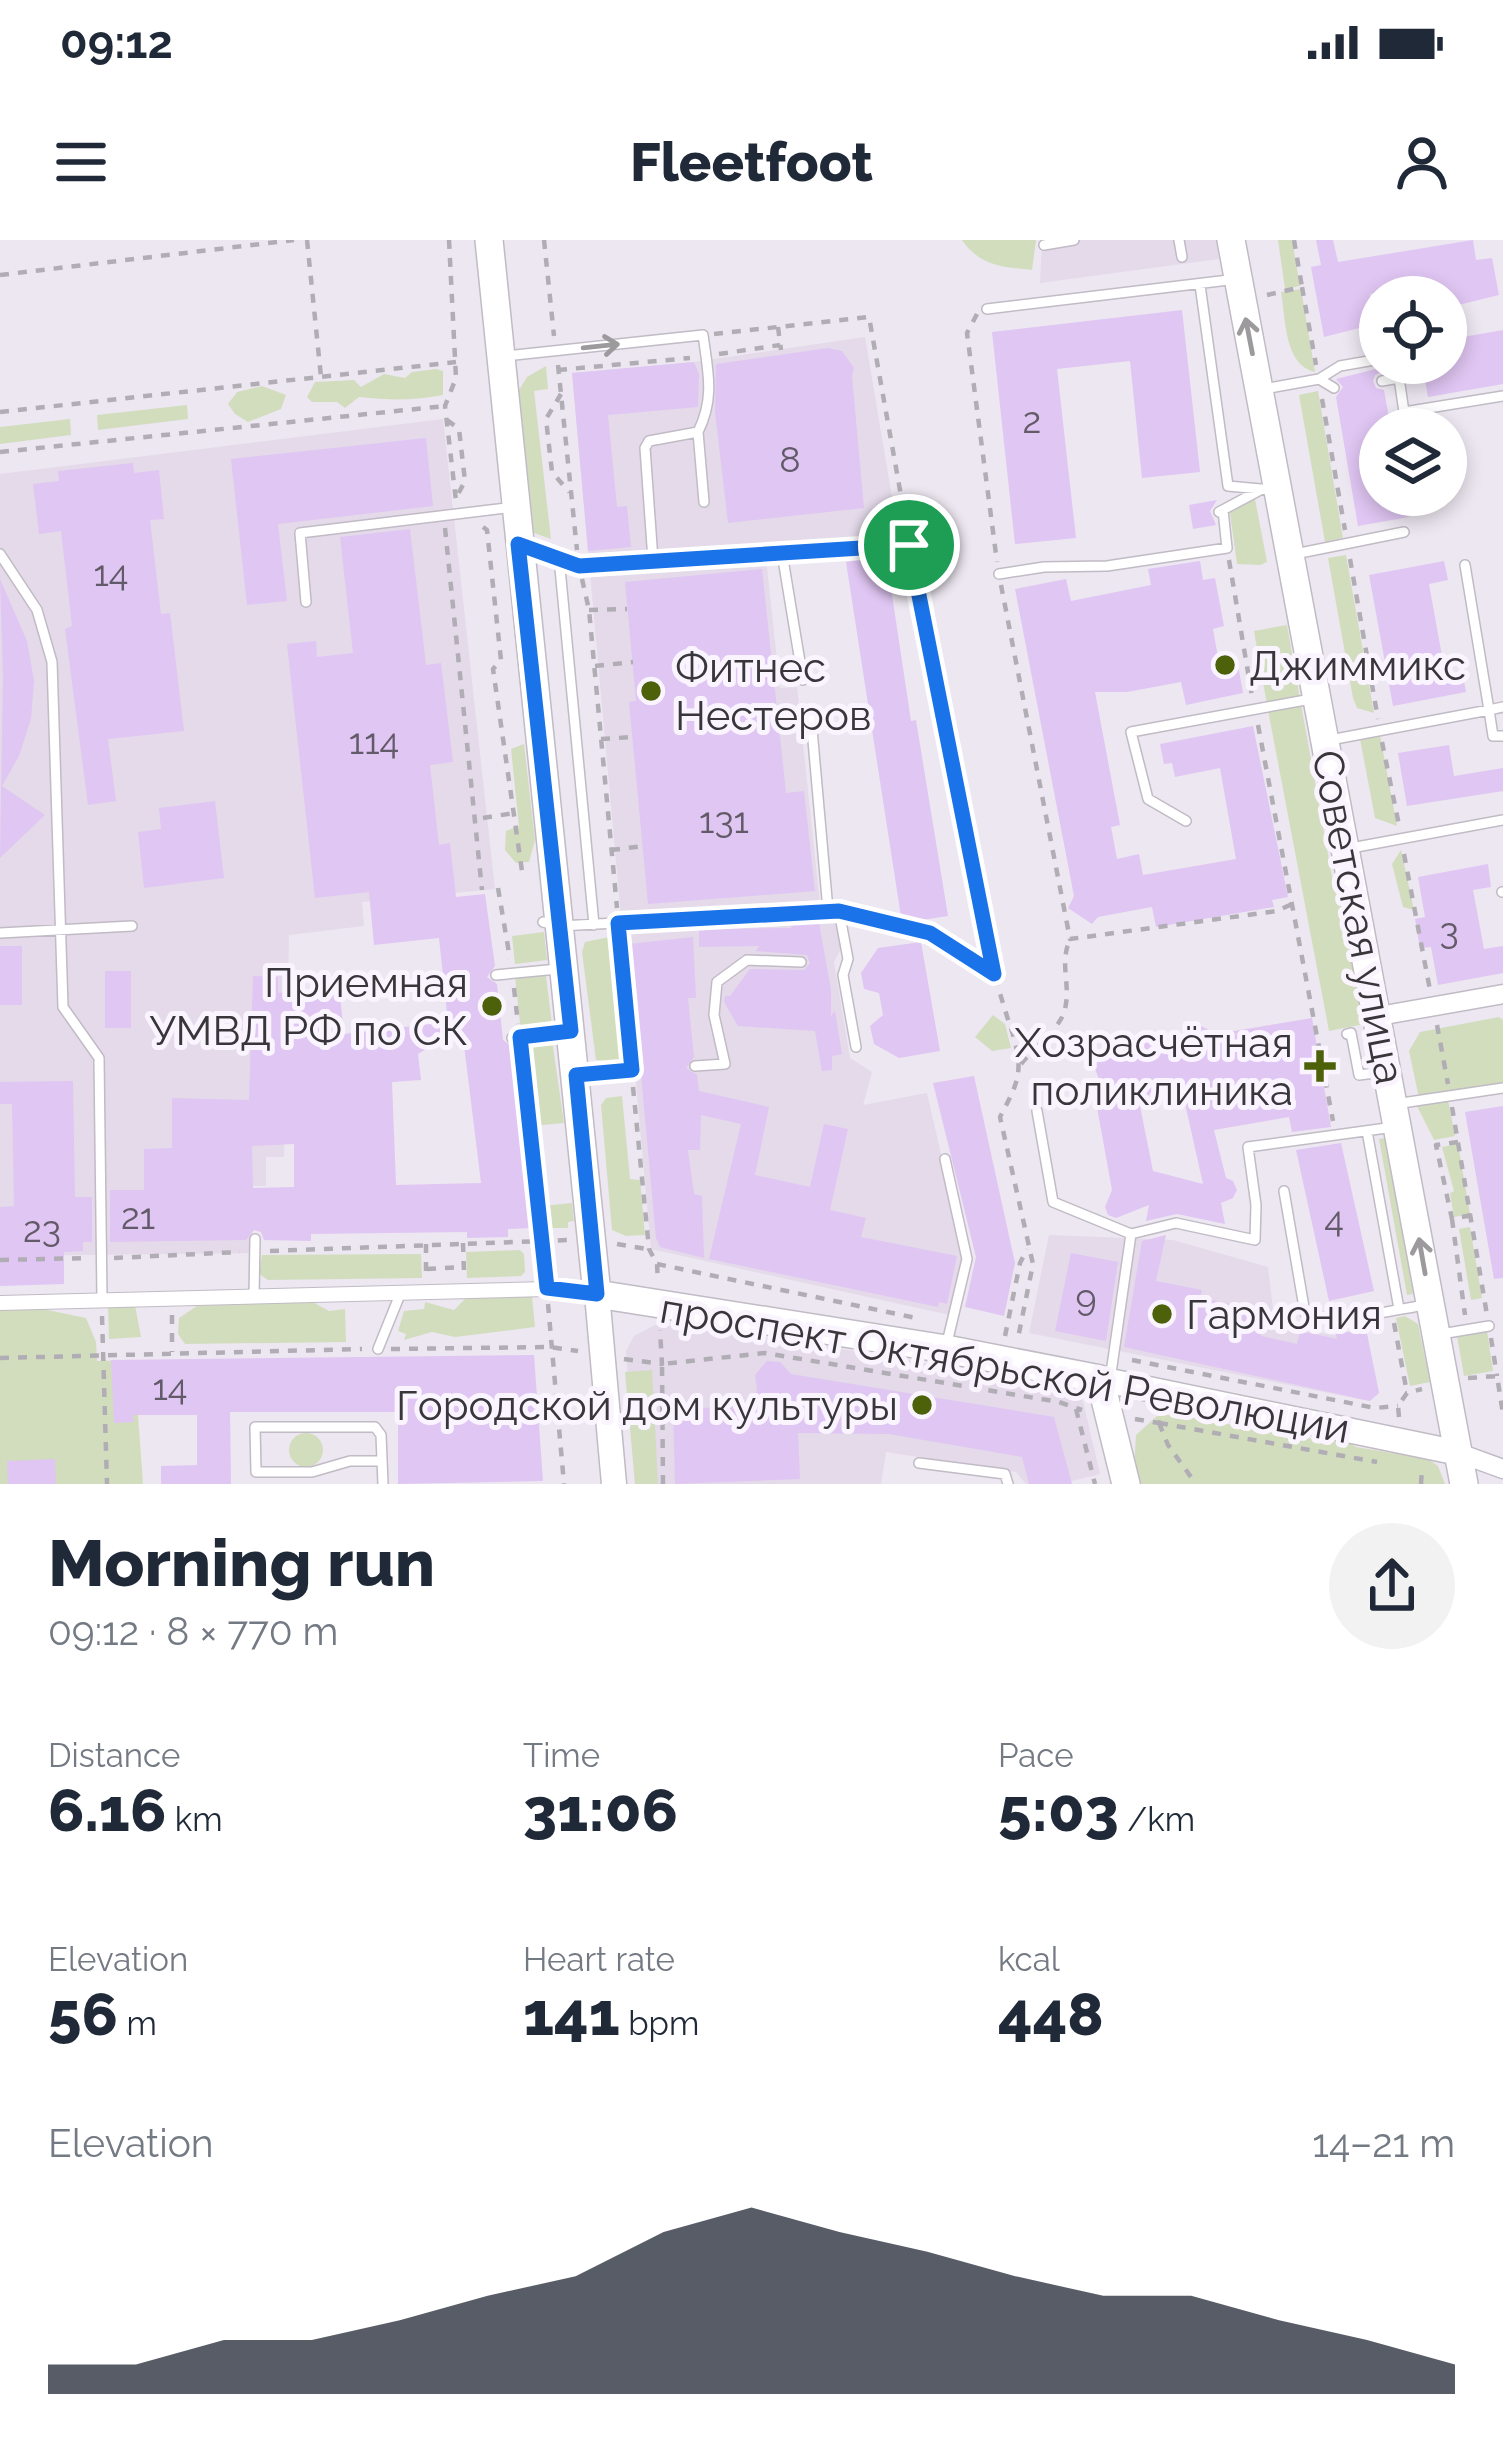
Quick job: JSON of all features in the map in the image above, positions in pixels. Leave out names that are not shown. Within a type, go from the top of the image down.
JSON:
[{"type":"main road","points":[[489,240],[551,924],[564,968],[576,1075],[576,1159],[593,1241],[597,1294]]},
{"type":"main road","name":"Советская улица","points":[[1231,240],[1259,390],[1270,489],[1290,555],[1290,594],[1316,698],[1379,1016],[1464,1484]]},
{"type":"main road","name":"проспект Октябрьской Революции","points":[[597,1294],[946,1348],[1105,1380]]},
{"type":"main road","points":[[1105,1380],[1108,1415],[1126,1484]]},
{"type":"street","points":[[1379,1016],[1503,994]]},
{"type":"street","name":"проспект Октябрьской Революции","points":[[0,1303],[547,1288],[597,1294]]},
{"type":"street","points":[[597,1294],[614,1484]]},
{"type":"street","name":"проспект Октябрьской Революции","points":[[1105,1380],[1148,1376],[1459,1454],[1500,1470]]},
{"type":"lane","points":[[1044,245],[1074,240]]},
{"type":"lane","points":[[1179,240],[1182,257]]},
{"type":"lane","points":[[987,309],[1238,279]]},
{"type":"lane","points":[[1200,285],[1228,486],[1270,489]]},
{"type":"lane","points":[[500,356],[703,335],[712,390],[698,432],[704,502]]},
{"type":"lane","points":[[1259,390],[1318,379],[1340,366],[1359,363]]},
{"type":"lane","points":[[1318,379],[1334,388]]},
{"type":"lane","points":[[1400,384],[1404,412],[1503,396]]},
{"type":"lane","points":[[653,560],[645,448],[650,441],[698,432]]},
{"type":"lane","points":[[999,574],[1107,566],[1227,548],[1221,511],[1270,489]]},
{"type":"lane","points":[[306,602],[300,533],[514,507]]},
{"type":"lane","points":[[1290,555],[1404,532]]},
{"type":"lane","points":[[518,544],[579,566],[786,552],[803,680]]},
{"type":"lane","points":[[0,554],[37,610],[52,662],[63,1007],[99,1058],[101,1299]]},
{"type":"lane","points":[[559,558],[594,925]]},
{"type":"lane","points":[[1465,565],[1493,736],[1503,736]]},
{"type":"lane","points":[[1186,821],[1148,799],[1131,732],[1316,698]]},
{"type":"lane","points":[[1324,741],[1503,707]]},
{"type":"lane","points":[[811,718],[833,910],[848,959],[843,975],[856,1047]]},
{"type":"lane","points":[[1346,850],[1503,820]]},
{"type":"lane","points":[[551,924],[833,910]]},
{"type":"lane","points":[[0,933],[132,926]]},
{"type":"lane","points":[[695,1066],[725,1064],[714,1015],[717,982],[747,960],[801,962]]},
{"type":"lane","points":[[496,976],[564,968]]},
{"type":"lane","points":[[516,1038],[571,1031]]},
{"type":"lane","points":[[1346,1034],[1351,1033],[1359,1075],[1388,1071]]},
{"type":"lane","points":[[576,1075],[632,1075]]},
{"type":"lane","points":[[1037,1111],[1053,1202],[1132,1234],[1176,1223],[1255,1240],[1256,1205],[1248,1148],[1367,1131],[1450,1096],[1503,1088]]},
{"type":"lane","points":[[1367,1131],[1396,1310]]},
{"type":"lane","points":[[945,1160],[967,1259],[946,1348]]},
{"type":"lane","points":[[1284,1191],[1305,1313],[1316,1318],[1430,1304]]},
{"type":"lane","points":[[1105,1380],[1132,1234]]},
{"type":"lane","points":[[254,1245],[254,1296]]},
{"type":"lane","points":[[378,1349],[401,1292]]},
{"type":"lane","points":[[1436,1335],[1489,1326]]},
{"type":"lane","points":[[382,1460],[350,1461],[312,1472],[256,1472],[255,1427],[375,1427],[381,1435],[382,1460],[382,1484]]},
{"type":"lane","points":[[919,1463],[1005,1474],[1008,1484]]},
{"type":"path","points":[[0,275],[294,240]]},
{"type":"path","points":[[307,240],[321,377]]},
{"type":"path","points":[[449,240],[457,378],[445,406],[447,420],[459,429],[465,481],[456,498],[458,514],[487,530],[501,660],[493,669],[523,878]]},
{"type":"path","points":[[544,240],[579,566],[595,666],[649,1249],[657,1264],[663,1484]]},
{"type":"path","points":[[1294,240],[1302,287]]},
{"type":"path","points":[[703,335],[869,317],[994,974],[1021,1064],[1019,1082],[1000,1117],[1033,1264],[1018,1338]]},
{"type":"path","points":[[974,318],[967,333],[999,574],[1070,939],[1062,964],[1065,1014],[1021,1064]]},
{"type":"path","points":[[559,370],[780,347],[778,327]]},
{"type":"path","points":[[0,412],[456,362]]},
{"type":"path","points":[[561,394],[546,419],[552,472],[571,494]]},
{"type":"path","points":[[0,452],[445,406]]},
{"type":"path","points":[[443,516],[482,890]]},
{"type":"path","points":[[786,552],[909,545]]},
{"type":"path","points":[[1227,548],[1332,1120],[1340,1134]]},
{"type":"path","points":[[589,610],[627,609]]},
{"type":"path","points":[[595,666],[633,662]]},
{"type":"path","points":[[601,739],[633,737]]},
{"type":"path","points":[[483,818],[514,813]]},
{"type":"path","points":[[611,850],[644,846]]},
{"type":"path","points":[[498,887],[543,1239],[565,1484]]},
{"type":"path","points":[[1070,939],[1277,911],[1294,904]]},
{"type":"path","points":[[1414,906],[1472,1215],[1503,1414]]},
{"type":"path","points":[[833,910],[930,933],[994,974]]},
{"type":"path","points":[[1458,1142],[1436,1145],[1466,1316]]},
{"type":"path","points":[[1452,1220],[1472,1215]]},
{"type":"path","points":[[0,1260],[101,1258],[254,1245],[543,1239],[649,1249]]},
{"type":"path","points":[[426,1244],[426,1270],[463,1270],[463,1243]]},
{"type":"path","points":[[1005,1336],[1027,1249]]},
{"type":"path","points":[[172,1298],[172,1352]]},
{"type":"path","points":[[101,1299],[107,1484]]},
{"type":"path","points":[[1396,1310],[1407,1393]]},
{"type":"path","points":[[0,1358],[549,1346],[662,1364],[765,1353],[1384,1463]]},
{"type":"path","points":[[1148,1376],[1168,1444],[1196,1484]]},
{"type":"path","points":[[1468,1378],[1497,1376]]},
{"type":"path","points":[[1076,1409],[1095,1484]]},
{"type":"path","points":[[1421,1484],[1422,1468]]},
{"type":"shaded area","points":[[1042,240],[1216,240],[1219,259],[1040,283]]},
{"type":"shaded area","points":[[865,337],[898,533],[765,549],[780,688],[797,687],[821,914],[835,915],[842,947],[834,962],[850,1058],[872,1072],[863,1105],[927,1093],[965,1259],[954,1316],[651,1249],[572,373],[694,362]]},
{"type":"shaded area","points":[[443,419],[495,889],[362,902],[364,926],[289,935],[284,1157],[266,1157],[266,1186],[253,1186],[252,1253],[0,1256],[0,474]]},
{"type":"shaded area","points":[[1049,1235],[1173,1240],[1268,1267],[1275,1326],[1334,1335],[1366,1329],[1379,1393],[1369,1401],[1029,1333]]},
{"type":"shaded area","points":[[655,1325],[733,1331],[1074,1388],[1083,1401],[1100,1474],[1060,1484],[1026,1484],[1016,1472],[886,1452],[881,1484],[635,1484],[626,1351],[634,1336]]},
{"type":"green space","points":[[962,240],[1036,240],[1032,270],[984,260]]},
{"type":"green space","points":[[1278,240],[1292,240],[1300,286],[1285,289]]},
{"type":"green space","points":[[1301,289],[1315,372],[1297,360],[1286,328],[1281,292]]},
{"type":"green space","points":[[546,366],[548,389],[534,391],[551,539],[534,533],[519,390],[527,377]]},
{"type":"green space","points":[[443,371],[443,395],[359,397],[345,408],[307,397],[315,382],[354,380],[361,387],[384,374],[405,378],[412,372]]},
{"type":"green space","points":[[262,386],[286,395],[281,409],[248,422],[235,414],[228,404],[237,392]]},
{"type":"green space","points":[[1318,391],[1343,538],[1325,542],[1299,395]]},
{"type":"green space","points":[[187,405],[188,419],[98,430],[97,415]]},
{"type":"green space","points":[[70,419],[71,435],[0,444],[0,427]]},
{"type":"green space","points":[[1255,499],[1267,562],[1237,564],[1230,513]]},
{"type":"green space","points":[[1346,555],[1374,713],[1357,708],[1353,698],[1328,558]]},
{"type":"green space","points":[[1287,625],[1300,699],[1267,705],[1254,631]]},
{"type":"green space","points":[[1301,704],[1333,882],[1346,880],[1375,1022],[1329,1031],[1268,710]]},
{"type":"green space","points":[[1380,735],[1397,826],[1375,818],[1360,739]]},
{"type":"green space","points":[[524,744],[535,840],[529,862],[516,863],[505,850],[506,831],[519,826],[511,749]]},
{"type":"green space","points":[[1401,850],[1414,910],[1403,907],[1392,864]]},
{"type":"green space","points":[[544,932],[547,960],[515,964],[512,936]]},
{"type":"green space","points":[[614,936],[626,1063],[596,1060],[582,952],[585,942]]},
{"type":"green space","points":[[543,974],[552,1025],[521,1032],[515,977]]},
{"type":"green space","points":[[993,1015],[1005,1024],[1011,1048],[992,1051],[975,1037]]},
{"type":"green space","points":[[1503,1020],[1503,1084],[1419,1098],[1409,1051],[1420,1032]]},
{"type":"green space","points":[[552,1040],[564,1123],[532,1126],[523,1048],[526,1043]]},
{"type":"green space","points":[[622,1096],[630,1179],[640,1180],[645,1235],[626,1236],[612,1230],[601,1105],[606,1098]]},
{"type":"green space","points":[[1448,1100],[1455,1136],[1434,1140],[1416,1104]]},
{"type":"green space","points":[[1390,1137],[1418,1293],[1407,1295],[1379,1139]]},
{"type":"green space","points":[[1458,1144],[1470,1214],[1454,1217],[1450,1193],[1454,1191],[1442,1147]]},
{"type":"green space","points":[[572,1203],[574,1221],[568,1222],[568,1228],[542,1228],[543,1206]]},
{"type":"green space","points":[[1470,1227],[1482,1298],[1471,1300],[1459,1229]]},
{"type":"green space","points":[[520,1250],[525,1272],[521,1276],[467,1278],[466,1252]]},
{"type":"green space","points":[[421,1254],[422,1278],[268,1280],[259,1274],[262,1255]]},
{"type":"green space","points":[[532,1296],[535,1327],[455,1337],[432,1332],[404,1340],[406,1334],[398,1331],[404,1311],[424,1309],[425,1302],[454,1310],[467,1297]]},
{"type":"green space","points":[[0,1300],[86,1318],[96,1342],[97,1361],[134,1360],[143,1484],[0,1484]]},
{"type":"green space","points":[[311,1301],[329,1311],[345,1309],[346,1342],[185,1344],[178,1334],[179,1318],[197,1306]]},
{"type":"green space","points":[[108,1305],[135,1305],[141,1337],[109,1339]]},
{"type":"green space","points":[[1405,1316],[1418,1324],[1430,1382],[1410,1386],[1396,1318]]},
{"type":"green space","points":[[1487,1331],[1493,1371],[1464,1376],[1457,1336]]},
{"type":"green space","points":[[652,1370],[658,1484],[635,1484],[625,1372]]},
{"type":"green space","points":[[1172,1414],[1306,1438],[1344,1440],[1356,1447],[1428,1459],[1438,1466],[1445,1484],[1140,1484],[1134,1467],[1136,1435],[1157,1416]]},
{"type":"green space","points":[[306,1433],[318,1438],[323,1450],[318,1462],[306,1467],[294,1462],[289,1450],[294,1438]]},
{"type":"building","points":[[1316,240],[1333,240],[1338,262],[1473,240],[1476,260],[1492,258],[1499,295],[1467,303],[1467,276],[1359,276],[1359,328],[1324,337],[1311,267],[1321,265]]},
{"type":"building","points":[[1182,310],[1200,472],[1142,478],[1130,361],[1057,369],[1076,538],[1015,544],[992,332]]},
{"type":"building","points":[[1503,330],[1503,384],[1428,397],[1426,384],[1467,384],[1467,336]]},
{"type":"building","points":[[828,348],[842,351],[854,368],[864,508],[728,523],[715,412],[716,364]]},
{"type":"building","points":[[694,362],[699,374],[698,407],[608,415],[617,507],[627,506],[631,547],[588,551],[572,373]]},
{"type":"building","points":[[1359,373],[1359,384],[1384,390],[1387,408],[1359,408],[1359,516],[1409,517],[1358,526],[1336,397],[1343,387],[1336,379]]},
{"type":"building","points":[[426,438],[433,506],[278,524],[287,601],[247,605],[231,459]]},
{"type":"building","points":[[133,463],[134,473],[159,470],[164,519],[150,520],[161,614],[170,613],[184,731],[108,739],[116,801],[88,805],[65,629],[72,626],[61,531],[39,534],[33,484],[59,481],[58,471]]},
{"type":"building","points":[[1217,500],[1210,511],[1216,525],[1193,529],[1189,505]]},
{"type":"building","points":[[410,529],[426,665],[441,663],[453,762],[430,765],[439,845],[450,843],[456,897],[485,894],[495,966],[487,977],[497,984],[503,1040],[513,1047],[526,1158],[531,1158],[533,1228],[508,1229],[508,1237],[467,1238],[467,1232],[311,1234],[311,1241],[264,1240],[254,1230],[246,1240],[110,1242],[110,1190],[144,1190],[144,1149],[172,1148],[172,1098],[249,1100],[253,976],[278,977],[278,993],[339,986],[344,1034],[448,1022],[439,938],[374,945],[369,892],[315,898],[287,644],[316,641],[317,657],[353,653],[340,537]],"holes":[[[463,1037],[481,1183],[396,1185],[392,1082],[421,1080],[418,1054],[441,1040]],[[294,1144],[294,1187],[253,1188],[252,1146]]]},
{"type":"building","points":[[886,555],[948,916],[902,923],[846,562]]},
{"type":"building","points":[[1200,561],[1203,580],[1215,578],[1224,626],[1213,629],[1219,663],[1238,665],[1243,693],[1186,705],[1181,682],[1127,692],[1095,692],[1120,825],[1111,827],[1117,859],[1139,854],[1143,875],[1236,859],[1220,768],[1175,777],[1172,763],[1164,764],[1160,744],[1253,726],[1288,897],[1272,900],[1274,907],[1156,927],[1152,907],[1098,917],[1092,924],[1068,908],[1074,896],[1015,589],[1066,579],[1071,601],[1151,585],[1148,569]]},
{"type":"building","points":[[1444,561],[1448,580],[1429,584],[1446,678],[1463,675],[1466,692],[1393,706],[1369,575]]},
{"type":"building","points":[[762,569],[786,793],[804,791],[815,891],[648,904],[629,702],[636,701],[625,582]]},
{"type":"building","points":[[0,579],[27,641],[34,681],[31,719],[19,756],[2,786],[45,815],[0,858],[3,677]]},
{"type":"building","points":[[1449,745],[1454,776],[1503,768],[1503,791],[1407,806],[1398,753]]},
{"type":"building","points":[[215,801],[224,878],[144,888],[138,832],[161,829],[159,808]]},
{"type":"building","points":[[1488,864],[1491,887],[1473,890],[1484,949],[1503,946],[1503,973],[1438,985],[1431,947],[1420,948],[1415,919],[1425,917],[1418,877]]},
{"type":"building","points":[[819,923],[831,1016],[835,1011],[842,1054],[832,1056],[832,1070],[822,1071],[815,1031],[738,1026],[724,1002],[750,969],[804,970],[810,963],[807,955],[756,951],[759,946],[699,947],[699,929]]},
{"type":"building","points":[[693,937],[696,998],[688,998],[694,1057],[686,1068],[697,1075],[699,1091],[769,1107],[755,1175],[810,1187],[824,1124],[848,1129],[830,1210],[866,1218],[861,1237],[957,1256],[947,1304],[939,1302],[938,1307],[709,1259],[741,1124],[701,1115],[700,1150],[688,1150],[694,1194],[702,1196],[704,1258],[660,1247],[629,944]]},
{"type":"building","points":[[921,942],[940,1051],[899,1058],[874,1044],[870,1026],[883,1015],[879,993],[864,989],[861,973],[878,948]]},
{"type":"building","points":[[0,946],[22,946],[22,1005],[0,1005]]},
{"type":"building","points":[[105,971],[131,971],[131,1028],[105,1028]]},
{"type":"building","points":[[1312,1018],[1331,1127],[1292,1132],[1289,1117],[1214,1130],[1226,1178],[1237,1190],[1233,1198],[1221,1203],[1225,1224],[1177,1214],[1146,1221],[1149,1205],[1116,1218],[1108,1215],[1105,1207],[1112,1190],[1094,1091],[1100,1082],[1094,1066],[1097,1058],[1105,1055],[1117,1060],[1129,1044],[1188,1035],[1199,1025],[1210,1035]],"holes":[[[1180,1081],[1203,1184],[1153,1171],[1140,1106],[1156,1086]]]},
{"type":"building","points":[[974,1076],[1015,1263],[1004,1316],[965,1307],[976,1257],[933,1083]]},
{"type":"building","points":[[73,1081],[75,1197],[92,1197],[92,1242],[83,1242],[83,1251],[64,1252],[64,1284],[0,1286],[0,1207],[14,1206],[12,1104],[0,1104],[0,1082]]},
{"type":"building","points":[[1503,1106],[1503,1278],[1494,1279],[1465,1112]]},
{"type":"building","points":[[1341,1143],[1374,1291],[1329,1301],[1296,1150]]},
{"type":"building","points":[[1166,1235],[1156,1281],[1202,1290],[1200,1298],[1274,1313],[1247,1319],[1264,1323],[1261,1336],[1297,1344],[1300,1331],[1337,1339],[1336,1334],[1366,1329],[1379,1393],[1370,1401],[1124,1347],[1142,1241]]},
{"type":"building","points":[[1071,1253],[1118,1262],[1106,1341],[1055,1331]]},
{"type":"building","points":[[534,1355],[543,1481],[398,1484],[398,1412],[230,1412],[231,1484],[161,1484],[161,1466],[197,1465],[197,1415],[133,1415],[134,1422],[114,1423],[111,1360]]},
{"type":"building","points":[[767,1361],[780,1362],[791,1374],[1054,1417],[1072,1484],[1029,1484],[1022,1457],[889,1434],[798,1433],[800,1479],[675,1484],[673,1409],[752,1406],[755,1375]]},
{"type":"building","points":[[55,1459],[56,1484],[8,1484],[7,1461]]},
{"type":"place","name":"Джиммикс","points":[[1225,665]]},
{"type":"place","name":"Фитнес Нестеров","points":[[651,691]]},
{"type":"place","name":"Приемная УМВД РФ по СК","points":[[492,1006]]},
{"type":"place","name":"Хозрасчётная поликлиника","points":[[1320,1066]]},
{"type":"place","name":"Гармония","points":[[1162,1314]]},
{"type":"place","name":"Городской дом культуры","points":[[922,1405]]},
{"type":"route","points":[[518,544],[579,566],[909,545],[994,974],[930,933],[839,911],[618,923],[632,1070],[576,1075],[597,1294],[547,1288],[520,1037],[571,1031],[518,544]]}]
